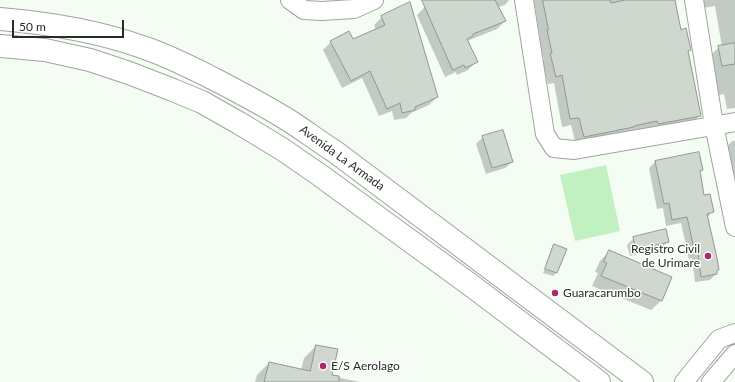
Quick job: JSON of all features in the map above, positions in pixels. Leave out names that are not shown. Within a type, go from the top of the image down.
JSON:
[{"type":"main road","name":"Avenida La Armada","points":[[0,19],[64,27],[104,35],[146,48],[191,67],[248,97],[288,120],[334,151],[642,382]]},
{"type":"main road","points":[[0,46],[45,50],[90,60],[129,73],[202,102],[282,149],[472,286],[599,382]]},
{"type":"street","points":[[290,0],[304,10],[322,12],[354,9],[374,0]]},
{"type":"street","points":[[524,0],[546,134],[554,148],[574,150],[735,122]]},
{"type":"street","points":[[694,0],[714,125],[735,227]]},
{"type":"street","points":[[684,382],[719,339],[735,333]]},
{"type":"street","points":[[711,382],[735,354]]},
{"type":"green space","points":[[606,165],[620,231],[575,241],[560,175]]},
{"type":"building","points":[[422,0],[495,0],[506,21],[473,34],[473,36],[467,39],[478,62],[465,68],[464,65],[453,70]]},
{"type":"building","points":[[543,0],[610,0],[611,3],[625,0],[675,0],[681,30],[686,28],[691,50],[688,51],[701,116],[658,124],[657,121],[584,137],[579,118],[570,119],[562,75],[556,77],[550,53],[552,53]]},
{"type":"building","points":[[410,2],[438,97],[415,107],[415,110],[402,113],[400,103],[387,109],[370,71],[351,81],[330,41],[349,31],[353,39],[385,25],[381,16]]},
{"type":"building","points":[[735,43],[735,64],[722,66],[718,46]]},
{"type":"building","points":[[503,130],[513,162],[492,168],[482,136]]},
{"type":"building","points":[[699,152],[703,170],[700,171],[704,195],[710,194],[714,212],[707,214],[719,270],[717,270],[717,274],[701,277],[698,253],[695,253],[687,217],[672,220],[669,203],[664,204],[655,161]]},
{"type":"building","points":[[666,229],[669,242],[636,250],[633,237]]},
{"type":"building","points":[[554,244],[567,249],[557,273],[545,269]]},
{"type":"building","points":[[609,250],[672,277],[662,301],[601,276],[607,263],[604,262]]},
{"type":"building","name":"E/S Aerolago","points":[[316,345],[338,349],[332,375],[339,376],[339,382],[264,382],[269,362],[310,371]]},
{"type":"place","name":"Registro Civil de Urimare","points":[[708,256]]},
{"type":"place","name":"Guaracarumbo","points":[[555,293]]},
{"type":"place","name":"E/S Aerolago","points":[[323,366]]}]
